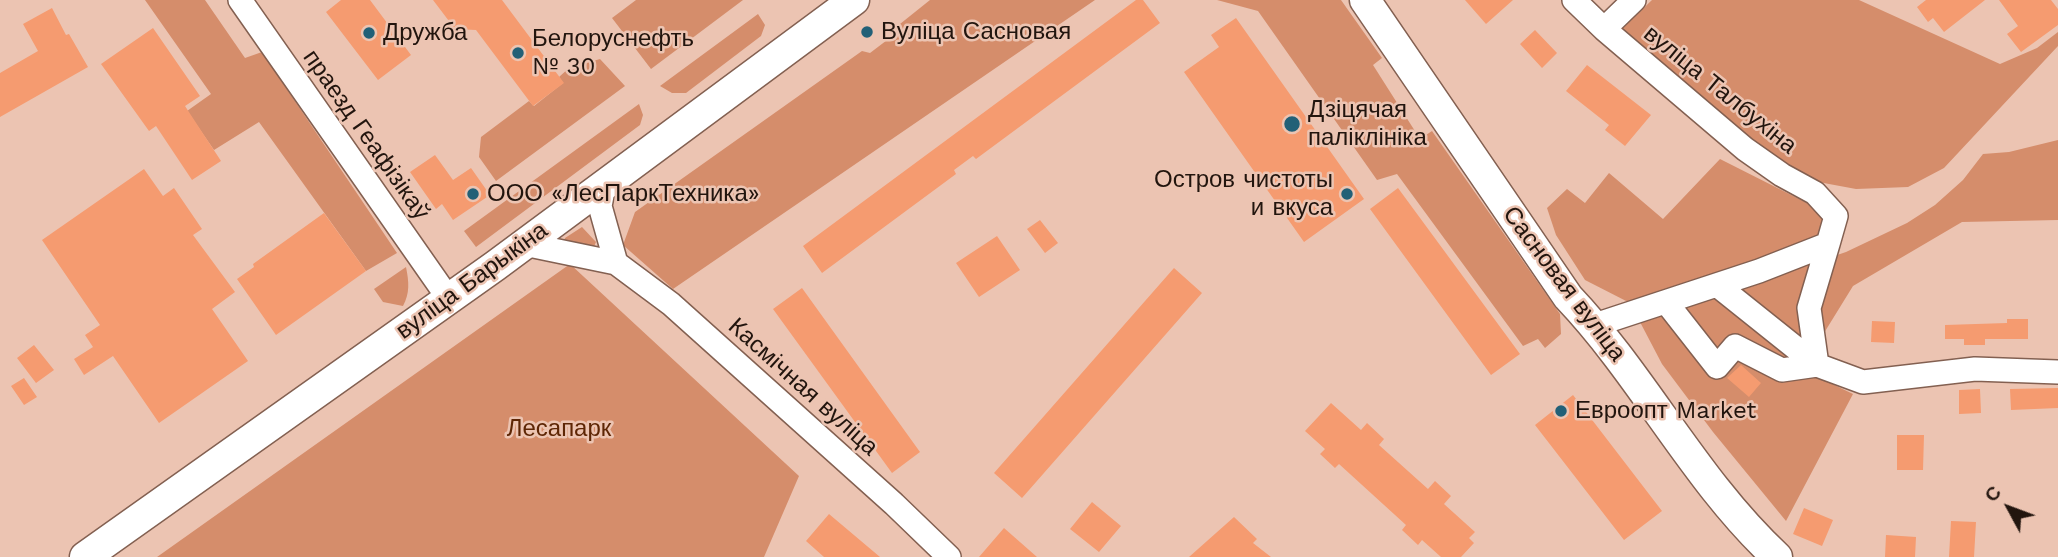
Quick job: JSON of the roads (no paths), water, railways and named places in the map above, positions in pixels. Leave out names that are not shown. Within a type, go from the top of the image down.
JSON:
[{"type":"main road","name":"вуліца Барыкіна","points":[[85,557],[449,299],[855,0]]},
{"type":"main road","name":"Сасновая вуліца","points":[[1365,0],[1568,297],[1595,325],[1717,489],[1777,557]]},
{"type":"street","name":"праезд Геафізікаў","points":[[240,0],[449,299]]},
{"type":"street","name":"вуліца Талбухіна","points":[[1574,0],[1604,29],[1745,149],[1782,175],[1815,193],[1836,216],[1828,244]]},
{"type":"street","points":[[1604,29],[1634,0]]},
{"type":"street","points":[[604,185],[600,206],[616,263]]},
{"type":"street","name":"Касмічная вуліца","points":[[524,244],[616,263],[671,304],[894,504],[949,557]]},
{"type":"street","points":[[1595,325],[1759,271],[1828,244]]},
{"type":"street","points":[[1817,365],[1809,308],[1828,244]]},
{"type":"street","points":[[1717,285],[1817,365],[1863,382],[1975,369],[2058,372]]},
{"type":"street","points":[[1666,302],[1717,367],[1735,346],[1782,370],[1817,365]]},
{"type":"place","name":"Вуліца Сасновая","points":[[867,32]]},
{"type":"place","name":"Дружба","points":[[369,33]]},
{"type":"place","name":"Белоруснефть № 30","points":[[518,53]]},
{"type":"place","name":"Дзіцячая паліклініка","points":[[1292,124]]},
{"type":"place","name":"ООО «ЛесПаркТехника»","points":[[473,194]]},
{"type":"place","name":"Остров чистоты и вкуса","points":[[1347,194]]},
{"type":"place","name":"Евроопт Market","points":[[1561,411]]},
{"type":"park label","name":"Лесапарк","points":[[559,429]]}]
